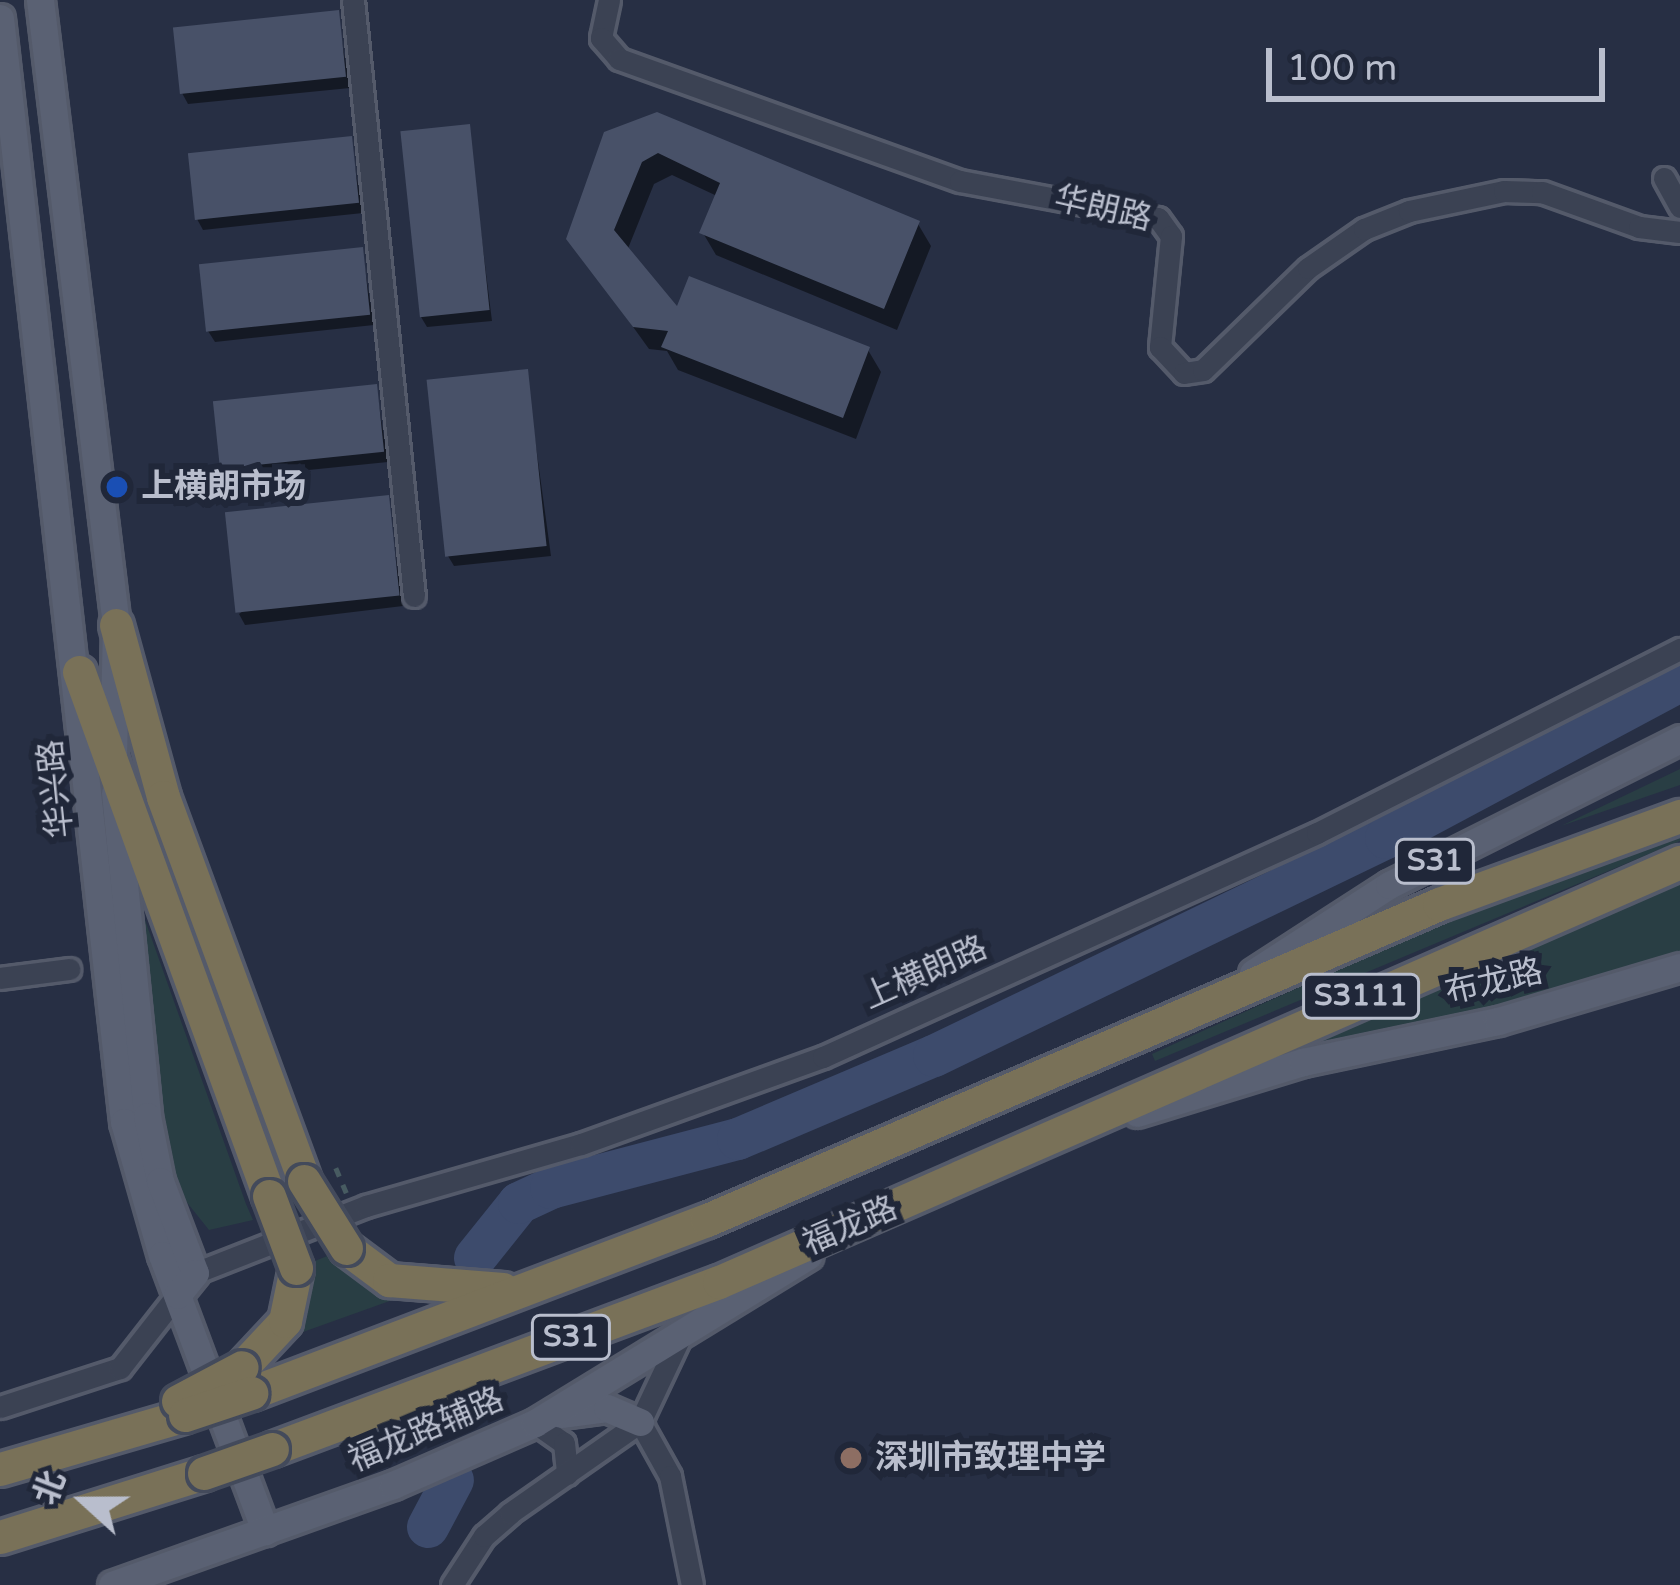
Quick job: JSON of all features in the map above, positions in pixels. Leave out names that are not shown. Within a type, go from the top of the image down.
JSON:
[{"type":"highway","points":[[116,625],[163,797],[304,1181],[346,1249],[389,1280],[517,1289]]},
{"type":"highway","points":[[79,672],[296,1268],[285,1322],[246,1380]]},
{"type":"highway","name":"福龙路","points":[[0,1468],[116,1432],[246,1380],[707,1220],[1439,904],[1680,816]]},
{"type":"highway","name":"福龙路","points":[[0,1537],[272,1449],[867,1218],[1047,1142],[1249,1045],[1680,862]]},
{"type":"main road","name":"华兴路","points":[[40,0],[116,625],[113,775],[147,1116],[186,1284]]},
{"type":"main road","name":"华兴路","points":[[0,18],[79,672],[124,1122],[186,1284],[265,1532]]},
{"type":"main road","name":"S31","points":[[1202,1005],[1389,885],[1680,739]]},
{"type":"main road","name":"布龙路","points":[[1047,1142],[1303,1062],[1498,1021],[1680,968]]},
{"type":"main road","name":"福龙路辅路","points":[[112,1585],[265,1532],[535,1423],[867,1218]]},
{"type":"main road","points":[[535,1423],[588,1408],[640,1422]]},
{"type":"street","points":[[352,0],[414,596]]},
{"type":"street","name":"华朗路","points":[[609,0],[602,38],[620,59],[960,181],[1158,218],[1171,236],[1160,347],[1184,373],[1203,370],[1308,268],[1364,229],[1408,211],[1504,191],[1543,192],[1639,227],[1680,232]]},
{"type":"street","points":[[1664,178],[1680,207]]},
{"type":"street","name":"上横朗路","points":[[186,1284],[366,1206],[581,1144],[824,1058],[1379,804],[1680,649]]},
{"type":"street","points":[[0,978],[68,969]]},
{"type":"street","points":[[0,1407],[120,1368],[142,1350],[186,1284]]},
{"type":"street","points":[[452,1585],[484,1536],[640,1422],[669,1352],[691,1324]]},
{"type":"street","points":[[640,1422],[670,1476],[692,1585]]},
{"type":"street","points":[[535,1423],[563,1443],[566,1474]]},
{"type":"green space","points":[[1680,769],[1680,785],[1561,826]]},
{"type":"green space","points":[[1680,824],[1680,841],[1155,1061],[1152,1054],[1498,897]]},
{"type":"green space","points":[[1680,884],[1680,954],[1543,1000],[1327,1043],[1212,1080]]},
{"type":"green space","points":[[139,903],[253,1220],[209,1230],[181,1195],[156,1095]]},
{"type":"green space","points":[[337,1252],[398,1298],[303,1332],[310,1263]]},
{"type":"building","points":[[339,10],[346,77],[180,94],[173,27]]},
{"type":"building","points":[[657,112],[920,221],[884,309],[699,233],[720,183],[658,153],[642,162],[614,230],[677,306],[689,276],[870,347],[843,418],[661,347],[668,331],[633,327],[566,239],[604,132]]},
{"type":"building","points":[[470,124],[490,310],[420,317],[400,131]]},
{"type":"building","points":[[352,136],[359,203],[195,220],[188,153]]},
{"type":"building","points":[[363,247],[370,315],[206,332],[199,264]]},
{"type":"building","points":[[528,369],[547,546],[445,557],[427,380]]},
{"type":"building","points":[[377,384],[384,452],[220,469],[213,401]]},
{"type":"building","points":[[389,495],[400,595],[235,613],[225,512]]},
{"type":"waterway","points":[[475,1258],[519,1203],[551,1188],[738,1139],[934,1056],[1386,838],[1680,681]]},
{"type":"waterway","points":[[428,1527],[453,1480]]},
{"type":"place","name":"上横朗市场","points":[[117,487]]},
{"type":"place","name":"深圳市致理中学","points":[[851,1458]]}]
